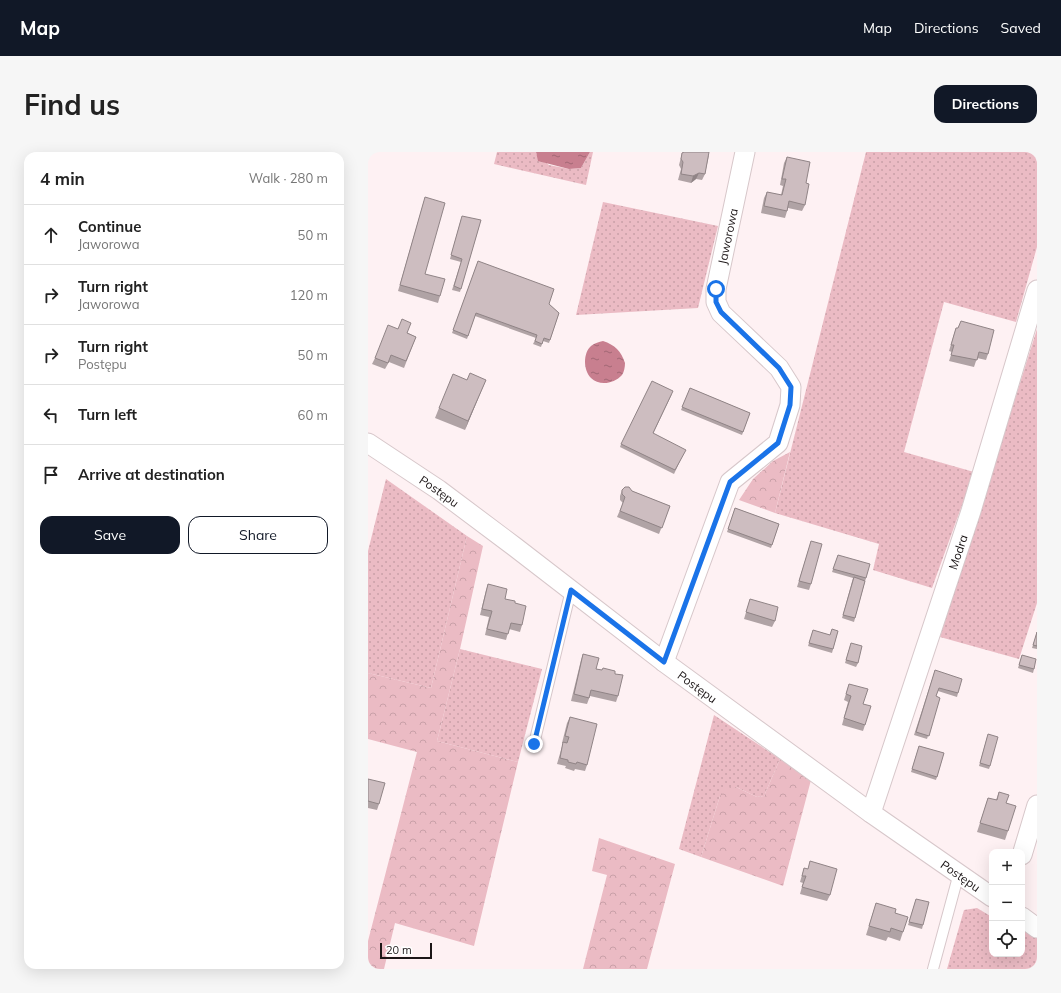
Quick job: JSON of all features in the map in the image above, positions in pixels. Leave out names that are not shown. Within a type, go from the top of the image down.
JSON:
[{"type":"street","name":"Jaworowa","points":[[664,662],[730,482],[778,443],[790,405],[791,387],[779,368],[721,312],[716,302],[716,289],[745,152]]},
{"type":"street","name":"Modra","points":[[871,813],[971,511],[1037,290]]},
{"type":"street","name":"Postępu","points":[[368,443],[439,490],[664,662],[871,813],[989,894]]},
{"type":"street","points":[[1024,849],[1037,805]]},
{"type":"street","points":[[1025,919],[1037,928]]},
{"type":"lane","points":[[534,744],[571,590]]},
{"type":"lane","points":[[934,969],[958,873]]},
{"type":"green space","points":[[497,152],[536,152],[536,154],[549,165],[569,169],[581,168],[590,152],[593,152],[586,185],[494,164]]},
{"type":"green space","points":[[866,152],[1037,152],[1037,247],[1016,322],[944,302],[904,452],[974,472],[932,588],[873,570],[879,544],[775,513]]},
{"type":"green space","points":[[603,202],[718,226],[698,308],[576,315]]},
{"type":"green space","points":[[1037,329],[1037,603],[1019,659],[940,637]]},
{"type":"green space","points":[[790,452],[775,513],[739,500],[753,479],[773,461]]},
{"type":"green space","points":[[386,479],[467,536],[431,688],[368,673],[368,551]]},
{"type":"green space","points":[[467,536],[483,546],[460,649],[437,741],[518,762],[474,946],[395,923],[384,969],[368,969],[368,941],[417,752],[368,739],[368,673],[431,688]]},
{"type":"green space","points":[[460,649],[542,669],[518,762],[437,741]]},
{"type":"green space","points":[[714,715],[780,759],[764,796],[757,797],[736,787],[720,796],[701,857],[679,849]]},
{"type":"green space","points":[[780,759],[811,780],[783,886],[701,857],[720,796],[726,787],[736,787],[757,797],[764,796]]},
{"type":"green space","points":[[599,838],[675,864],[647,969],[583,969],[607,875],[592,871]]},
{"type":"green space","points":[[977,908],[989,915],[989,957],[1025,957],[1025,929],[1037,938],[1037,969],[947,969],[964,910]]},
{"type":"water","points":[[536,152],[590,152],[581,168],[569,169],[538,161]]},
{"type":"water","points":[[603,341],[611,344],[617,349],[622,355],[625,363],[622,375],[611,382],[606,383],[594,381],[588,375],[585,366],[585,357],[588,349],[594,344]]},
{"type":"building","points":[[709,152],[705,174],[699,173],[693,176],[681,174],[683,162],[681,159],[682,153]]},
{"type":"building","points":[[787,157],[810,162],[806,183],[809,184],[805,205],[789,201],[787,211],[764,206],[767,192],[782,195],[786,179],[782,179]]},
{"type":"building","points":[[425,197],[445,203],[425,274],[445,279],[440,296],[400,285]]},
{"type":"building","points":[[462,216],[481,220],[461,289],[454,286],[462,259],[451,255]]},
{"type":"building","points":[[478,261],[554,289],[549,304],[559,313],[550,340],[544,338],[542,344],[535,341],[537,335],[476,313],[468,336],[453,330]]},
{"type":"building","points":[[402,319],[411,323],[407,333],[416,337],[406,361],[391,355],[388,363],[375,358],[388,325],[398,329]]},
{"type":"building","points":[[961,321],[994,330],[988,354],[979,352],[977,360],[951,355],[954,345],[951,345],[956,328],[958,328]]},
{"type":"building","points":[[470,373],[486,380],[468,421],[439,408],[453,374],[467,380]]},
{"type":"building","points":[[652,381],[673,391],[653,433],[686,450],[675,470],[621,444]]},
{"type":"building","points":[[690,388],[750,413],[743,432],[682,407]]},
{"type":"building","points":[[625,487],[629,487],[632,491],[670,506],[662,528],[620,511],[625,497],[622,494],[622,490]]},
{"type":"building","points":[[735,508],[779,524],[772,545],[728,529]]},
{"type":"building","points":[[811,541],[822,544],[811,584],[799,581]]},
{"type":"building","points":[[838,555],[870,564],[866,578],[833,569]]},
{"type":"building","points":[[854,577],[865,581],[855,618],[843,615]]},
{"type":"building","points":[[488,584],[507,589],[505,599],[515,601],[515,603],[526,606],[522,625],[511,623],[508,634],[487,629],[492,611],[482,609]]},
{"type":"building","points":[[750,599],[778,607],[775,621],[746,612]]},
{"type":"building","points":[[832,629],[838,631],[833,649],[809,643],[813,630],[830,635]]},
{"type":"building","points":[[1037,632],[1037,646],[1033,645]]},
{"type":"building","points":[[851,643],[862,646],[858,663],[846,660]]},
{"type":"building","points":[[583,654],[599,658],[596,669],[602,670],[603,668],[615,671],[615,674],[623,675],[618,696],[591,690],[589,698],[574,694]]},
{"type":"building","points":[[1022,655],[1036,659],[1034,669],[1019,665]]},
{"type":"building","points":[[935,670],[962,679],[958,693],[939,688],[936,696],[940,698],[929,736],[916,732]]},
{"type":"building","points":[[849,684],[868,689],[863,704],[871,706],[865,725],[844,718],[851,696],[846,694]]},
{"type":"building","points":[[570,717],[597,724],[587,765],[577,762],[576,764],[568,762],[568,760],[560,758],[563,742],[567,743],[569,737],[565,736]]},
{"type":"building","points":[[988,734],[998,737],[990,766],[980,763]]},
{"type":"building","points":[[919,746],[944,753],[937,777],[912,769]]},
{"type":"building","points":[[368,779],[385,783],[379,804],[368,801]]},
{"type":"building","points":[[999,792],[1009,795],[1006,803],[1016,806],[1008,831],[980,823],[988,798],[997,800]]},
{"type":"building","points":[[810,861],[837,869],[830,895],[802,887],[806,876],[802,876],[804,868],[808,869]]},
{"type":"building","points":[[916,899],[929,902],[923,925],[909,922]]},
{"type":"building","points":[[876,903],[896,909],[895,913],[908,917],[903,932],[891,928],[890,932],[869,926]]},
{"type":"route","points":[[534,744],[571,590],[664,662],[730,482],[778,443],[790,405],[791,387],[779,368],[721,312],[716,302],[716,289]]}]
